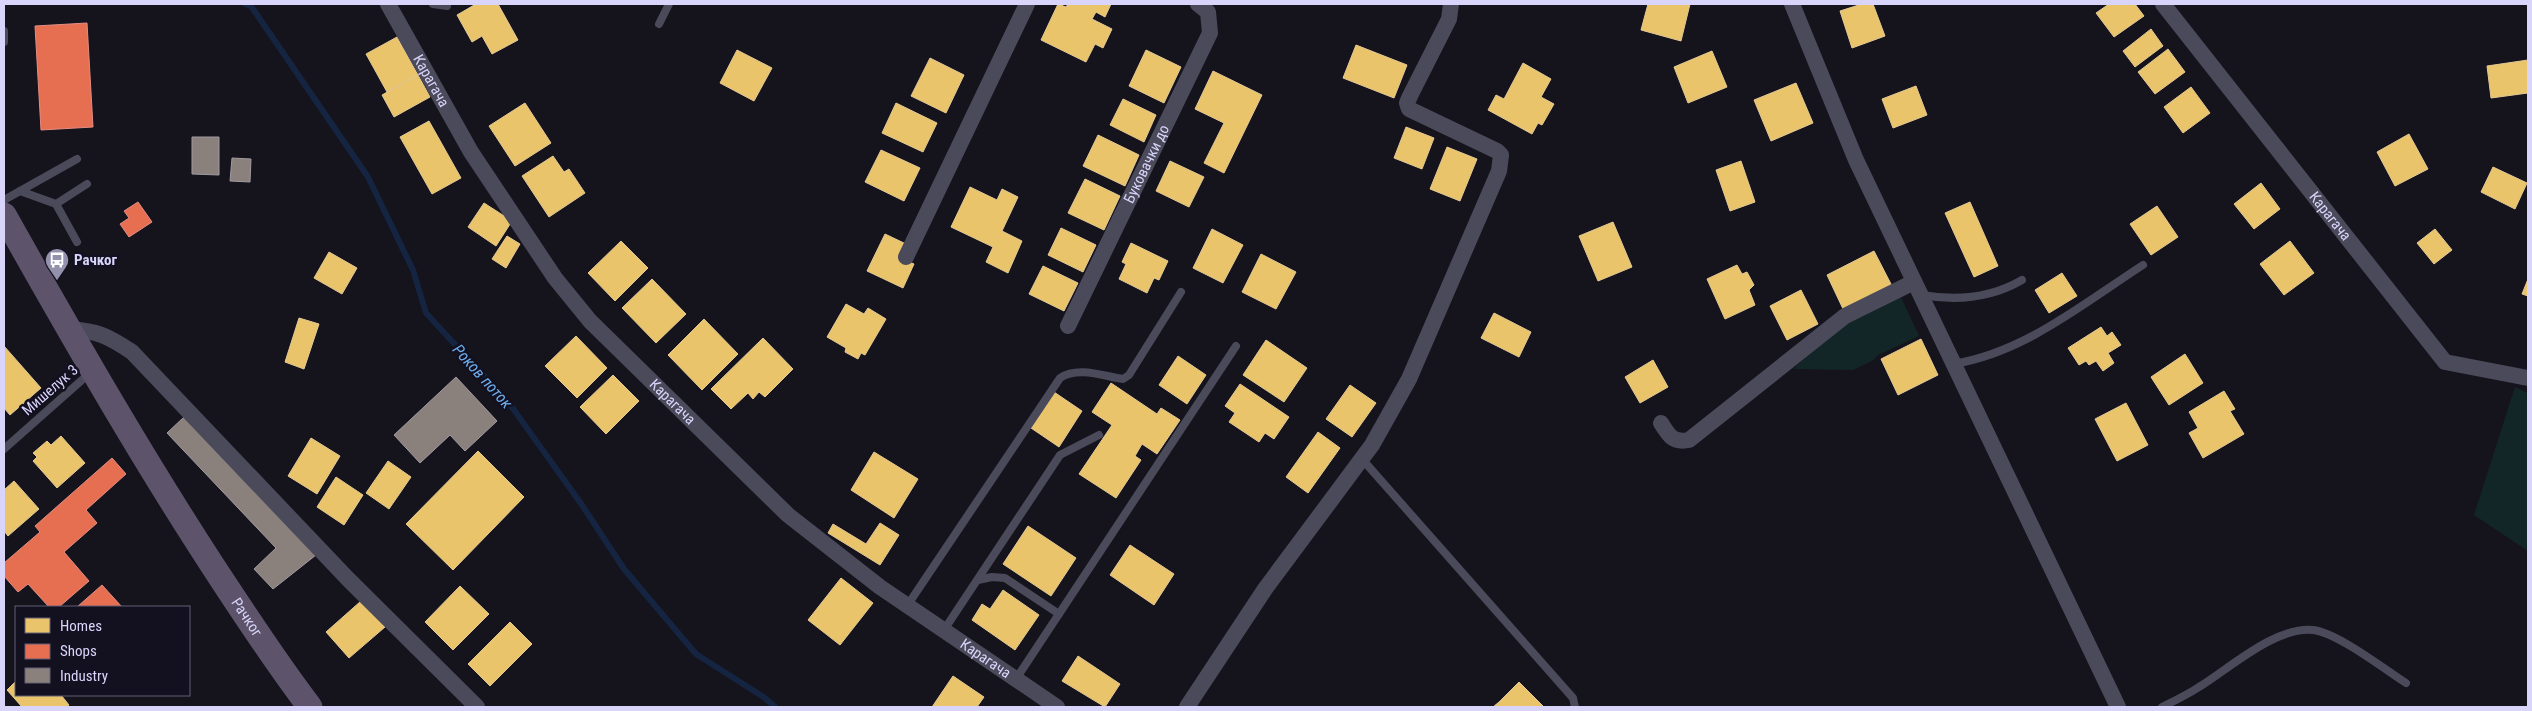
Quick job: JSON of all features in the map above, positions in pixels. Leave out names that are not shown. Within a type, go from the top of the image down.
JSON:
[{"type":"main road","name":"Рачког","points":[[9,230],[175,508],[271,653],[310,707]]},
{"type":"street","name":"Карагача","points":[[388,4],[472,152],[555,278],[590,321],[788,515],[880,587],[1057,707]]},
{"type":"street","points":[[906,257],[1027,4]]},
{"type":"street","name":"Буковачки до","points":[[1068,326],[1210,33],[1208,12],[1198,4]]},
{"type":"street","points":[[1187,707],[1265,589],[1372,445],[1410,378],[1476,228],[1502,162],[1501,155],[1497,151],[1409,109],[1407,103],[1449,19],[1450,4]]},
{"type":"street","points":[[1792,4],[1856,160],[2118,707]]},
{"type":"street","name":"Карагача","points":[[2163,4],[2445,362],[2528,378]]},
{"type":"street","points":[[1661,423],[1671,439],[1679,442],[1689,440],[1845,316],[1917,288]]},
{"type":"street","points":[[69,329],[94,330],[109,336],[132,352],[348,579],[477,707]]},
{"type":"lane","points":[[433,4],[447,6]]},
{"type":"lane","points":[[659,24],[669,4]]},
{"type":"lane","points":[[4,31],[4,42]]},
{"type":"lane","points":[[4,200],[77,159]]},
{"type":"lane","points":[[56,204],[87,184]]},
{"type":"lane","points":[[20,191],[56,204],[77,242]]},
{"type":"lane","points":[[1953,364],[1977,360],[1994,354],[2032,336],[2143,265]]},
{"type":"lane","points":[[1917,288],[1961,298],[2008,288],[2022,280]]},
{"type":"lane","points":[[908,606],[1060,378],[1069,373],[1085,372],[1123,379],[1129,375],[1181,292]]},
{"type":"lane","points":[[1016,679],[1236,346]]},
{"type":"lane","name":"Мишелук 3","points":[[4,449],[93,371]]},
{"type":"lane","points":[[944,630],[1060,455],[1099,435]]},
{"type":"lane","points":[[1362,459],[1573,698],[1574,707]]},
{"type":"lane","points":[[978,580],[992,577],[1005,578],[1059,614]]},
{"type":"lane","points":[[2162,707],[2197,689],[2266,643],[2293,631],[2315,630],[2343,642],[2406,683]]},
{"type":"green space","points":[[1900,295],[1919,336],[1878,355],[1872,361],[1853,370],[1793,369],[1847,321]]},
{"type":"green space","points":[[2515,387],[2528,393],[2528,551],[2474,515]]},
{"type":"building: Homes","points":[[476,4],[498,4],[518,40],[492,54],[482,36],[472,42],[457,15]]},
{"type":"building: Homes","points":[[1058,4],[1066,7],[1068,4],[1111,4],[1105,17],[1096,12],[1092,19],[1112,29],[1103,48],[1095,44],[1086,62],[1041,40]]},
{"type":"building: Homes","points":[[1648,4],[1690,4],[1681,41],[1641,30]]},
{"type":"building: Homes","points":[[1862,4],[1873,4],[1885,36],[1852,48],[1840,11]]},
{"type":"building: Homes","points":[[2109,4],[2135,4],[2144,16],[2114,37],[2096,13]]},
{"type":"building: Homes","points":[[2151,29],[2163,46],[2135,67],[2123,51]]},
{"type":"building: Homes","points":[[397,37],[418,75],[387,92],[366,54]]},
{"type":"building: Homes","points":[[1356,45],[1407,65],[1394,98],[1343,78]]},
{"type":"building: Homes","points":[[2168,49],[2185,72],[2155,94],[2138,72]]},
{"type":"building: Homes","points":[[737,50],[772,68],[754,101],[720,83]]},
{"type":"building: Homes","points":[[1146,50],[1181,67],[1164,103],[1129,86]]},
{"type":"building: Homes","points":[[1712,51],[1727,87],[1688,103],[1674,67]]},
{"type":"building: Homes","points":[[930,58],[964,75],[946,113],[911,96]]},
{"type":"building: Homes","points":[[2528,60],[2528,93],[2491,98],[2487,66]]},
{"type":"building: Homes","points":[[1523,63],[1551,79],[1541,97],[1554,104],[1542,125],[1538,123],[1532,134],[1488,110],[1496,95],[1504,99]]},
{"type":"building: Homes","points":[[1213,71],[1262,95],[1224,173],[1204,163],[1224,123],[1195,109]]},
{"type":"building: Homes","points":[[418,75],[430,97],[394,117],[382,95]]},
{"type":"building: Homes","points":[[1796,83],[1813,123],[1771,141],[1754,100]]},
{"type":"building: Homes","points":[[1916,86],[1927,115],[1893,128],[1882,99]]},
{"type":"building: Homes","points":[[2191,87],[2210,113],[2183,133],[2164,107]]},
{"type":"building: Homes","points":[[1123,99],[1156,115],[1144,142],[1110,125]]},
{"type":"building: Homes","points":[[525,103],[551,143],[515,166],[489,126]]},
{"type":"building: Homes","points":[[896,103],[937,123],[923,152],[882,133]]},
{"type":"building: Homes","points":[[429,121],[461,178],[432,194],[400,137]]},
{"type":"building: Homes","points":[[1406,127],[1434,138],[1422,169],[1394,158]]},
{"type":"building: Homes","points":[[2409,134],[2428,169],[2395,186],[2377,152]]},
{"type":"building: Homes","points":[[1098,135],[1139,155],[1125,186],[1083,166]]},
{"type":"building: Homes","points":[[1447,147],[1477,159],[1460,201],[1430,189]]},
{"type":"building: Homes","points":[[881,150],[920,168],[904,201],[865,182]]},
{"type":"building: Homes","points":[[553,156],[564,172],[569,169],[585,193],[549,217],[522,176]]},
{"type":"building: Homes","points":[[1170,161],[1204,177],[1189,207],[1156,191]]},
{"type":"building: Homes","points":[[1741,161],[1755,202],[1730,211],[1716,170]]},
{"type":"building: Homes","points":[[2493,167],[2527,183],[2515,209],[2481,192]]},
{"type":"building: Homes","points":[[1085,179],[1120,196],[1104,230],[1068,213]]},
{"type":"building: Homes","points":[[2261,183],[2280,209],[2254,229],[2234,204]]},
{"type":"building: Homes","points":[[970,187],[997,200],[1002,189],[1018,197],[1002,231],[1022,241],[1008,273],[986,262],[993,247],[951,227]]},
{"type":"building: Homes","points":[[1970,202],[1998,266],[1974,277],[1945,213]]},
{"type":"building: Homes","points":[[484,203],[512,221],[496,246],[468,227]]},
{"type":"building: Homes","points":[[2157,206],[2178,237],[2151,255],[2130,224]]},
{"type":"building: Homes","points":[[1613,222],[1632,267],[1598,281],[1579,236]]},
{"type":"building: Homes","points":[[1061,228],[1096,245],[1083,272],[1048,255]]},
{"type":"building: Homes","points":[[1212,229],[1243,245],[1223,283],[1193,268]]},
{"type":"building: Homes","points":[[2435,229],[2452,250],[2434,264],[2417,243]]},
{"type":"building: Homes","points":[[885,234],[906,244],[899,257],[914,264],[903,288],[867,271]]},
{"type":"building: Homes","points":[[507,236],[520,244],[506,268],[492,259]]},
{"type":"building: Homes","points":[[621,241],[648,268],[615,301],[588,273]]},
{"type":"building: Homes","points":[[2290,241],[2314,273],[2284,295],[2260,264]]},
{"type":"building: Homes","points":[[1131,243],[1168,261],[1159,280],[1154,278],[1147,293],[1119,279],[1126,264],[1122,262]]},
{"type":"building: Homes","points":[[1874,251],[1892,286],[1844,311],[1827,275]]},
{"type":"building: Homes","points":[[329,252],[357,268],[342,294],[314,278]]},
{"type":"building: Homes","points":[[1261,254],[1296,272],[1276,309],[1242,292]]},
{"type":"building: Homes","points":[[1737,265],[1742,274],[1747,272],[1754,285],[1749,290],[1755,305],[1725,319],[1707,279]]},
{"type":"building: Homes","points":[[1043,266],[1078,283],[1064,311],[1029,294]]},
{"type":"building: Homes","points":[[2062,273],[2077,296],[2049,313],[2035,290]]},
{"type":"building: Homes","points":[[652,279],[686,314],[656,343],[622,308]]},
{"type":"building: Homes","points":[[2528,279],[2528,296],[2522,294]]},
{"type":"building: Homes","points":[[1801,290],[1818,324],[1787,340],[1770,306]]},
{"type":"building: Homes","points":[[846,304],[864,314],[868,308],[886,319],[865,355],[861,353],[858,359],[845,352],[846,348],[827,337]]},
{"type":"building: Homes","points":[[1494,313],[1531,332],[1519,357],[1481,338]]},
{"type":"building: Homes","points":[[299,318],[319,324],[304,369],[285,362]]},
{"type":"building: Homes","points":[[704,319],[738,354],[702,390],[668,355]]},
{"type":"building: Homes","points":[[2101,327],[2107,336],[2112,332],[2121,345],[2108,353],[2114,363],[2103,371],[2096,361],[2089,365],[2086,361],[2079,365],[2068,348]]},
{"type":"building: Homes","points":[[576,336],[607,368],[577,398],[545,366]]},
{"type":"building: Homes","points":[[763,338],[793,369],[765,397],[759,392],[753,399],[748,393],[731,409],[711,389]]},
{"type":"building: Homes","points":[[1921,339],[1938,375],[1898,395],[1881,359]]},
{"type":"building: Homes","points":[[1266,340],[1307,368],[1284,402],[1243,375]]},
{"type":"building: Homes","points":[[4,346],[41,388],[10,415],[4,408]]},
{"type":"building: Homes","points":[[2185,354],[2203,383],[2169,405],[2151,377]]},
{"type":"building: Homes","points":[[1178,356],[1206,375],[1187,404],[1159,385]]},
{"type":"building: Homes","points":[[1653,360],[1668,387],[1640,403],[1625,377]]},
{"type":"building: Homes","points":[[613,375],[639,401],[606,434],[580,407]]},
{"type":"building: Homes","points":[[1111,383],[1157,414],[1161,408],[1180,420],[1157,454],[1142,444],[1135,456],[1141,460],[1116,498],[1079,474],[1112,425],[1092,412]]},
{"type":"building: Homes","points":[[1240,384],[1289,417],[1274,439],[1265,433],[1259,442],[1229,422],[1235,413],[1225,406]]},
{"type":"building: Homes","points":[[1350,385],[1376,403],[1352,437],[1326,419]]},
{"type":"building: Homes","points":[[2224,391],[2235,409],[2230,411],[2244,434],[2203,458],[2189,433],[2198,428],[2189,412]]},
{"type":"building: Homes","points":[[1054,392],[1082,411],[1059,447],[1031,428]]},
{"type":"building: Homes","points":[[2126,403],[2148,445],[2117,461],[2095,419]]},
{"type":"building: Homes","points":[[1318,432],[1340,448],[1308,493],[1286,477]]},
{"type":"building: Homes","points":[[61,436],[85,463],[57,488],[33,461],[37,457],[33,453],[47,441],[51,445]]},
{"type":"building: Homes","points":[[311,438],[340,456],[317,494],[288,476]]},
{"type":"building: Homes","points":[[478,451],[524,497],[453,570],[406,524]]},
{"type":"building: Homes","points":[[874,452],[918,479],[894,518],[851,490]]},
{"type":"building: Homes","points":[[388,461],[411,477],[389,509],[366,493]]},
{"type":"building: Homes","points":[[336,477],[363,495],[344,525],[317,507]]},
{"type":"building: Homes","points":[[14,481],[39,509],[8,536],[4,531],[4,490]]},
{"type":"building: Homes","points":[[880,523],[899,535],[880,565],[828,533],[833,524],[866,544]]},
{"type":"building: Homes","points":[[1028,526],[1076,558],[1051,596],[1003,564]]},
{"type":"building: Homes","points":[[1130,545],[1174,574],[1154,605],[1110,575]]},
{"type":"building: Homes","points":[[841,578],[873,603],[840,645],[808,620]]},
{"type":"building: Homes","points":[[460,586],[489,614],[453,650],[425,622]]},
{"type":"building: Homes","points":[[1003,590],[1039,615],[1015,650],[972,620],[982,604],[990,609]]},
{"type":"building: Homes","points":[[361,601],[385,627],[349,658],[326,632]]},
{"type":"building: Homes","points":[[510,622],[532,644],[490,686],[468,664]]},
{"type":"building: Homes","points":[[1078,656],[1120,684],[1105,707],[1062,681]]},
{"type":"building: Homes","points":[[953,676],[984,697],[977,707],[932,707]]},
{"type":"building: Homes","points":[[15,682],[15,696],[62,696],[69,705],[66,707],[22,707],[7,690]]},
{"type":"building: Homes","points":[[1519,682],[1544,707],[1493,707],[1499,702]]},
{"type":"building: Shops","points":[[87,23],[93,127],[41,130],[35,26]]},
{"type":"building: Shops","points":[[138,202],[152,222],[129,237],[120,224],[129,218],[124,211]]},
{"type":"building: Shops","points":[[112,458],[126,474],[86,510],[97,523],[64,552],[89,581],[60,606],[48,606],[28,584],[18,592],[4,576],[4,563],[40,532],[35,526]]},
{"type":"building: Shops","points":[[102,585],[121,606],[78,606]]},
{"type":"building: Industry","points":[[192,137],[219,137],[219,175],[192,174]]},
{"type":"building: Industry","points":[[232,158],[251,159],[250,182],[230,181]]},
{"type":"building: Industry","points":[[456,377],[497,421],[465,451],[450,435],[420,463],[394,435]]},
{"type":"building: Industry","points":[[184,417],[316,555],[273,589],[254,569],[276,548],[167,433]]},
{"type":"waterway","name":"Роков поток","points":[[245,4],[251,6],[368,177],[413,270],[426,313],[509,403],[582,505],[624,569],[696,654],[765,698],[775,707]]},
{"type":"place","name":"Рачког","points":[[57,281]]}]
